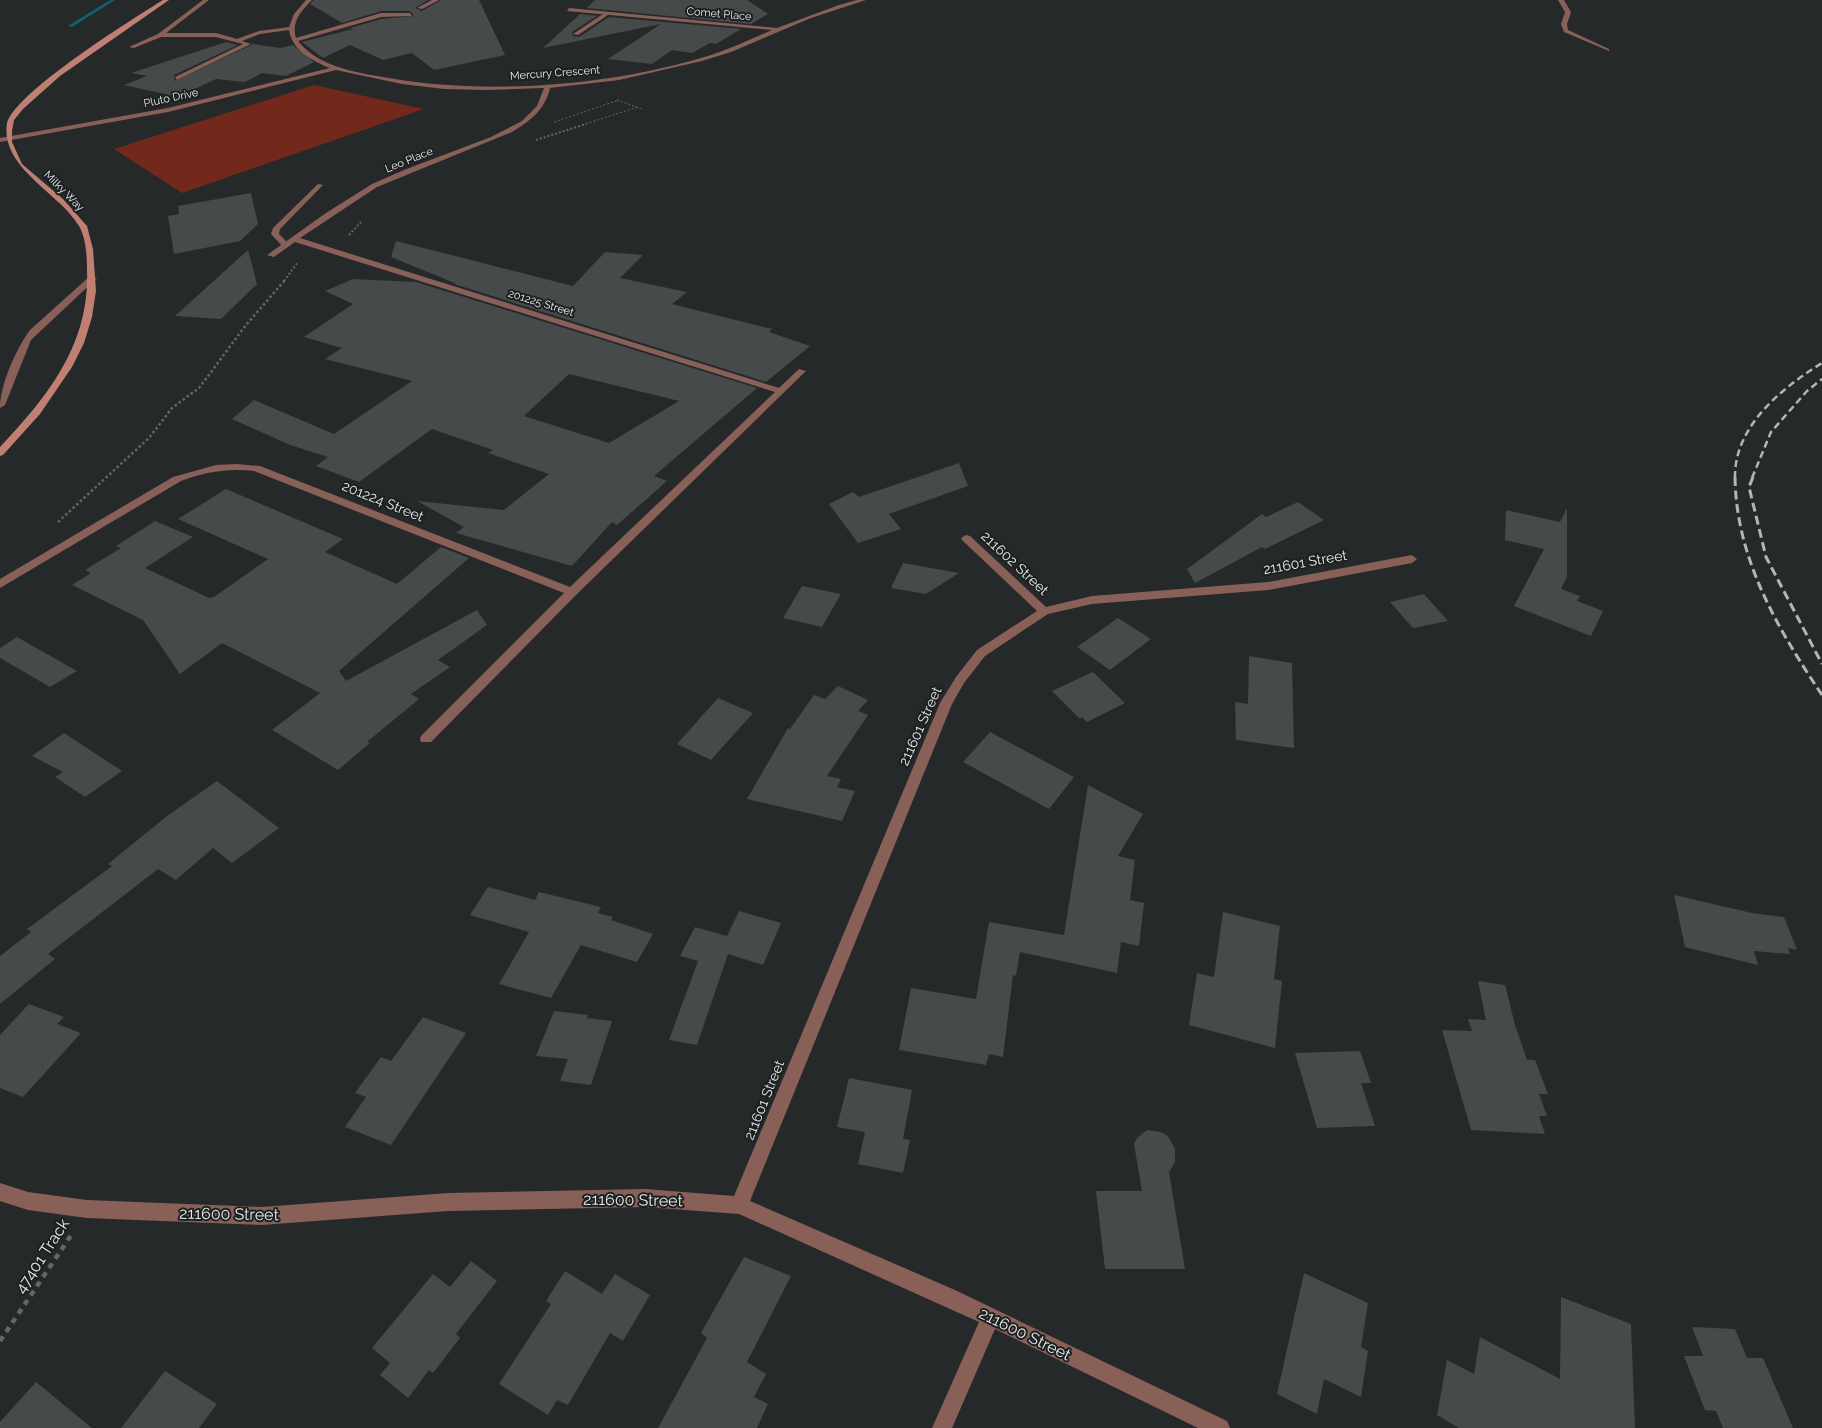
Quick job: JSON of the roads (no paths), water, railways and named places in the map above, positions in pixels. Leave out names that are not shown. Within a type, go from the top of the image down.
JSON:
[{"type":"street","points":[[4,140],[11,121],[28,99],[81,58],[166,0]]},
{"type":"street","points":[[132,47],[160,35],[206,0]]},
{"type":"street","points":[[309,0],[294,17],[292,28],[294,40],[381,15],[410,14]]},
{"type":"street","points":[[420,8],[436,0]]},
{"type":"street","name":"Mercury Crescent","points":[[294,40],[301,50],[316,60],[337,68],[382,79],[423,85],[486,87],[548,85],[606,80],[680,65],[728,52],[778,30],[863,0]]},
{"type":"street","points":[[1561,0],[1568,12],[1564,24],[1566,31],[1607,50]]},
{"type":"street","name":"Comet Place","points":[[569,10],[778,30]]},
{"type":"street","points":[[576,34],[606,14]]},
{"type":"street","points":[[238,40],[259,33],[292,28]]},
{"type":"street","points":[[160,35],[196,34],[222,36],[247,42],[247,45],[177,78]]},
{"type":"street","name":"Pluto Drive","points":[[4,140],[168,110],[337,68]]},
{"type":"street","name":"Leo Place","points":[[271,255],[387,179],[502,134],[525,122],[540,108],[546,96],[548,85]]},
{"type":"street","name":"Milky Way","points":[[0,453],[23,428],[67,369],[86,328],[93,278],[83,227],[63,203],[18,164],[4,140]]},
{"type":"street","points":[[286,245],[275,234],[277,228],[320,185]]},
{"type":"street","name":"201225 Street","points":[[294,239],[780,391]]},
{"type":"street","points":[[0,405],[27,340],[33,332],[93,278]]},
{"type":"street","points":[[426,739],[572,592],[802,372]]},
{"type":"street","name":"201224 Street","points":[[0,584],[177,479],[204,470],[234,465],[256,468],[572,592]]},
{"type":"street","name":"211602 Street","points":[[966,538],[1044,611]]},
{"type":"street","name":"211601 Street","points":[[739,1204],[946,703],[960,680],[982,654],[1014,629],[1044,611],[1092,600],[1268,586],[1412,560]]},
{"type":"street","name":"211600 Street","points":[[0,1192],[28,1201],[87,1209],[262,1216],[448,1202],[645,1198],[739,1204],[990,1318],[1220,1428]]},
{"type":"street","points":[[942,1428],[990,1318]]},
{"type":"waterway","points":[[70,26],[113,0]]},
{"type":"railway","points":[[1735,478],[1737,459],[1743,442],[1763,410],[1791,384],[1822,363]]},
{"type":"railway","points":[[1752,478],[1771,432],[1807,391],[1822,379]]},
{"type":"railway","points":[[1753,477],[1749,487],[1766,557],[1822,664]]},
{"type":"railway","points":[[1735,478],[1737,507],[1751,565],[1775,619],[1822,695]]}]
